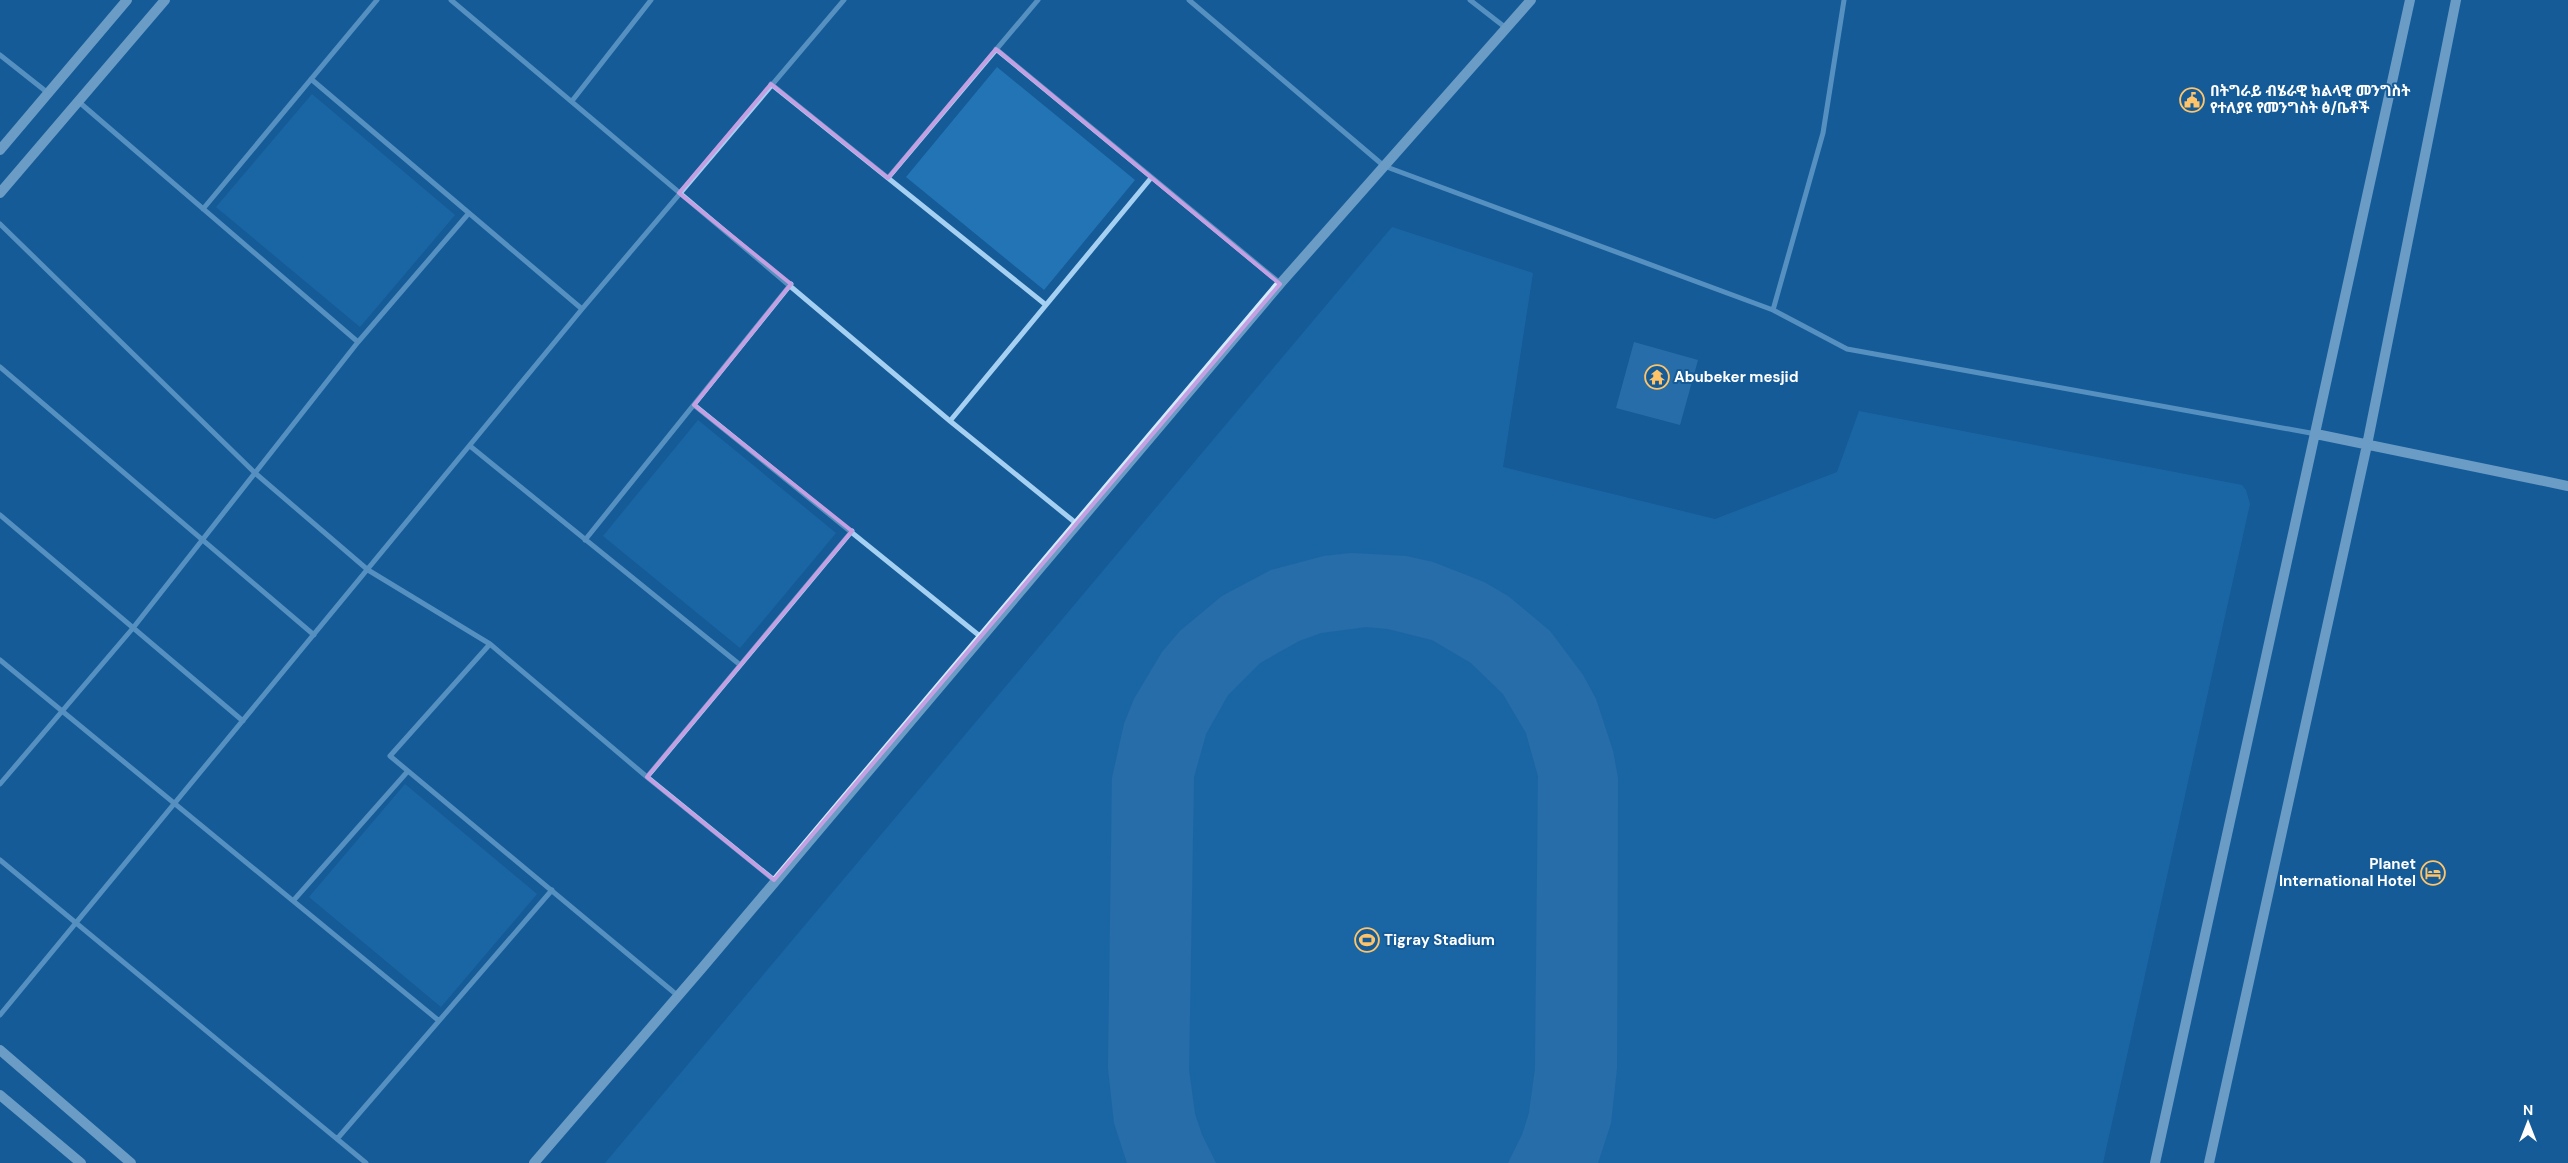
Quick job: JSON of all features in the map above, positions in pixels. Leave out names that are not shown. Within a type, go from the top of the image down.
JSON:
[{"type":"street","points":[[0,150],[127,0]]},
{"type":"street","points":[[0,193],[165,0]]},
{"type":"street","points":[[203,209],[377,0]]},
{"type":"street","points":[[452,0],[679,193],[791,284],[950,421],[1077,524]]},
{"type":"street","points":[[572,101],[651,0]]},
{"type":"street","points":[[0,1014],[582,309],[844,0]]},
{"type":"street","points":[[888,178],[1038,0]]},
{"type":"street","points":[[1189,0],[1384,166],[1773,310],[1847,350],[2316,434],[2568,486]]},
{"type":"street","points":[[1470,0],[1506,28]]},
{"type":"street","points":[[534,1163],[677,995],[703,968],[774,880],[862,780],[1280,284],[1531,0]]},
{"type":"street","points":[[1773,310],[1823,134],[1844,0]]},
{"type":"street","points":[[2155,1163],[2410,0]]},
{"type":"street","points":[[2208,1163],[2367,445],[2456,0]]},
{"type":"street","points":[[996,49],[1280,284]]},
{"type":"street","points":[[0,55],[49,93]]},
{"type":"street","points":[[311,79],[582,309]]},
{"type":"street","points":[[771,84],[1046,305]]},
{"type":"street","points":[[79,102],[358,342]]},
{"type":"street","points":[[950,421],[1151,178]]},
{"type":"street","points":[[0,784],[133,628],[358,342],[469,213]]},
{"type":"street","points":[[0,224],[255,473],[368,570],[490,644],[647,777],[774,880]]},
{"type":"street","points":[[586,540],[791,284]]},
{"type":"street","points":[[0,367],[314,635]]},
{"type":"street","points":[[694,405],[981,637]]},
{"type":"street","points":[[470,446],[739,664]]},
{"type":"street","points":[[0,515],[242,721]]},
{"type":"street","points":[[647,777],[739,664],[852,531]]},
{"type":"street","points":[[490,644],[390,756],[677,995]]},
{"type":"street","points":[[0,660],[438,1020]]},
{"type":"street","points":[[293,901],[408,770]]},
{"type":"street","points":[[0,860],[366,1163]]},
{"type":"street","points":[[337,1139],[552,890]]},
{"type":"street","points":[[0,1050],[131,1163]]},
{"type":"street","points":[[0,1095],[82,1163]]},
{"type":"highlighted area","points":[[996,49],[1280,284],[774,880],[647,777],[852,531],[694,405],[791,284],[679,193],[771,84],[888,178]]},
{"type":"shaded area","points":[[997,67],[1135,180],[1044,290],[906,177]]},
{"type":"shaded area","points":[[312,94],[455,215],[360,327],[216,207]]},
{"type":"shaded area","points":[[1392,227],[1533,273],[1503,467],[1715,519],[1837,472],[1859,411],[2242,485],[2246,490],[2250,504],[2103,1163],[605,1163]]},
{"type":"shaded area","points":[[698,420],[836,533],[740,648],[603,536]]},
{"type":"shaded area","points":[[405,784],[537,894],[441,1007],[309,897]]},
{"type":"building","points":[[1634,342],[1698,360],[1680,425],[1616,408]]},
{"type":"building","points":[[1351,553],[1406,556],[1433,562],[1484,582],[1508,596],[1550,631],[1583,675],[1596,699],[1613,751],[1618,778],[1617,1068],[1611,1123],[1598,1163],[1508,1163],[1522,1135],[1529,1113],[1535,1069],[1538,776],[1526,733],[1503,694],[1471,663],[1432,640],[1388,629],[1366,627],[1321,633],[1299,641],[1260,663],[1228,695],[1206,734],[1194,777],[1189,1070],[1195,1114],[1202,1135],[1216,1163],[1127,1163],[1114,1123],[1108,1068],[1112,778],[1124,724],[1134,699],[1162,652],[1180,631],[1222,596],[1271,570],[1324,556]]},
{"type":"place","name":"በትግራይ ብሄራዊ ክልላዊ መንግስት የተለያዩ የመንግስት ፅ/ቤቶች","points":[[2192,100]]},
{"type":"place","name":"Abubeker mesjid","points":[[1657,377]]},
{"type":"place","name":"Planet International Hotel","points":[[2433,873]]},
{"type":"place","name":"Tigray Stadium","points":[[1367,940]]}]
